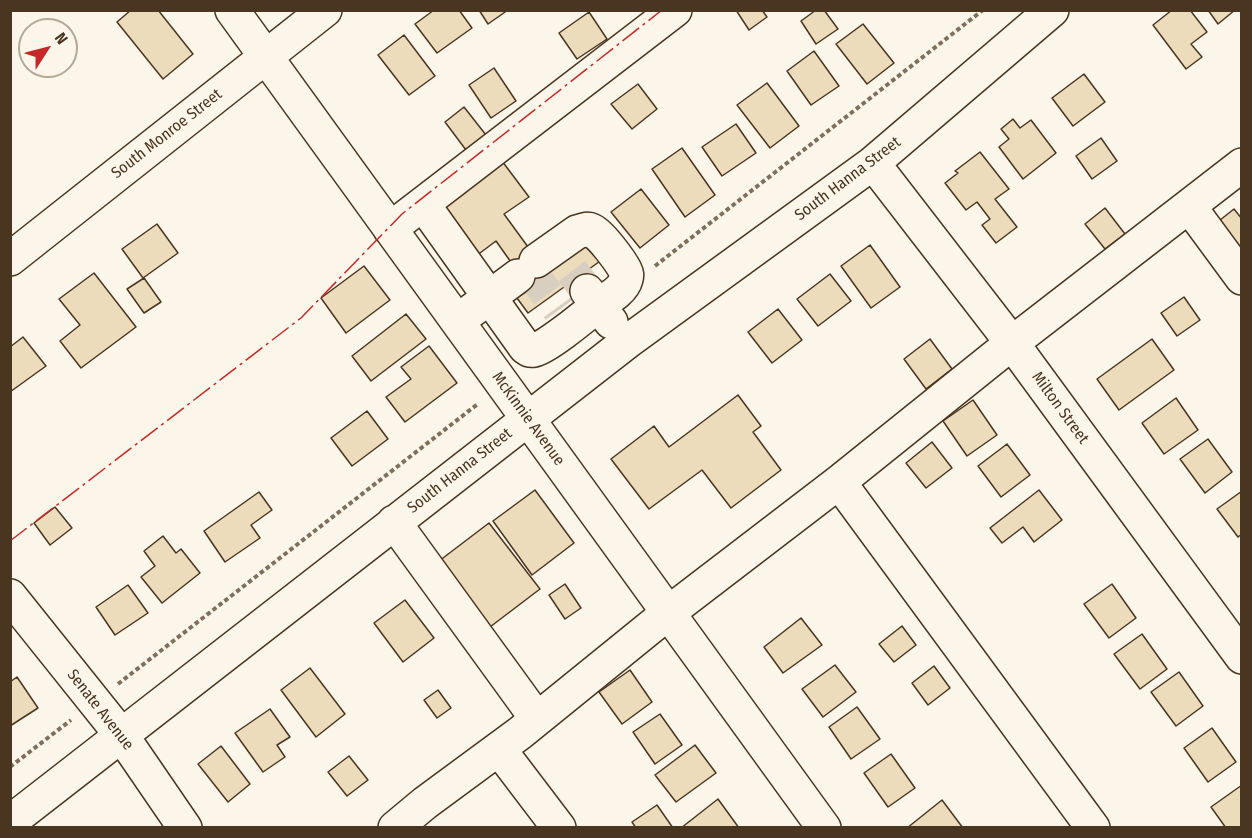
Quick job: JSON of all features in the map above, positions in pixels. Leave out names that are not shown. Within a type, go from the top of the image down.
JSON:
[{"type":"street","name":"McKinnie Avenue","points":[[232,10],[821,827]]},
{"type":"street","name":"South Monroe Street","points":[[10,259],[325,10]]},
{"type":"street","points":[[390,229],[675,10]]},
{"type":"street","name":"South Hanna Street","points":[[10,822],[627,342],[873,163],[1052,10]]},
{"type":"street","name":"Milton Street","points":[[873,163],[1012,343],[1242,657]]},
{"type":"street","points":[[395,828],[1242,165]]},
{"type":"street","points":[[423,204],[525,347],[530,350],[537,350],[565,318],[561,275]]},
{"type":"street","points":[[1189,206],[1242,278]]},
{"type":"street","points":[[561,275],[627,342]]},
{"type":"street","points":[[457,322],[490,297],[561,275]]},
{"type":"street","points":[[839,482],[1093,828]]},
{"type":"street","points":[[394,522],[537,719]]},
{"type":"street","name":"Senate Avenue","points":[[10,596],[122,736],[185,828]]},
{"type":"street","points":[[499,748],[559,828]]},
{"type":"building","points":[[131,10],[158,10],[193,54],[163,79],[117,22]]},
{"type":"building","points":[[434,10],[459,10],[472,28],[437,53],[415,24]]},
{"type":"building","points":[[479,10],[508,10],[488,24]]},
{"type":"building","points":[[736,10],[762,10],[767,17],[749,30]]},
{"type":"building","points":[[816,10],[824,10],[838,29],[816,44],[801,21]]},
{"type":"building","points":[[1172,10],[1190,10],[1207,32],[1191,44],[1202,57],[1186,69],[1153,25]]},
{"type":"building","points":[[1208,10],[1235,10],[1218,24]]},
{"type":"building","points":[[589,12],[607,39],[577,59],[559,33]]},
{"type":"building","points":[[863,24],[894,63],[867,84],[836,44]]},
{"type":"building","points":[[404,35],[435,76],[409,95],[378,55]]},
{"type":"building","points":[[814,51],[839,86],[811,105],[787,71]]},
{"type":"building","points":[[494,68],[516,101],[491,118],[469,85]]},
{"type":"building","points":[[1084,74],[1105,102],[1073,126],[1052,98]]},
{"type":"building","points":[[767,83],[799,126],[770,148],[737,105]]},
{"type":"building","points":[[638,84],[657,109],[632,129],[611,104]]},
{"type":"building","points":[[464,107],[486,135],[466,150],[445,122]]},
{"type":"building","points":[[1013,119],[1020,128],[1031,120],[1056,153],[1023,179],[999,147],[1009,139],[1001,129]]},
{"type":"building","points":[[736,124],[756,153],[722,176],[702,147]]},
{"type":"building","points":[[1101,138],[1117,161],[1092,179],[1076,156]]},
{"type":"building","points":[[682,148],[715,195],[685,217],[652,169]]},
{"type":"building","points":[[980,152],[1009,189],[995,199],[1017,227],[996,243],[982,225],[990,219],[977,202],[966,210],[945,183],[958,173],[955,171]]},
{"type":"building","points":[[502,161],[529,197],[504,214],[547,273],[590,241],[603,259],[528,313],[517,298],[530,289],[496,241],[476,256],[440,207]]},
{"type":"building","points":[[641,189],[669,225],[640,248],[611,212]]},
{"type":"building","points":[[1105,208],[1125,234],[1105,249],[1085,224]]},
{"type":"building","points":[[1234,209],[1242,219],[1242,244],[1235,250],[1215,224]]},
{"type":"building","points":[[157,224],[178,253],[143,278],[122,249]]},
{"type":"building","points":[[870,245],[900,287],[871,308],[841,266]]},
{"type":"building","points":[[364,266],[390,300],[346,333],[321,298]]},
{"type":"building","points":[[94,273],[136,327],[81,368],[60,341],[80,325],[59,299]]},
{"type":"building","points":[[830,274],[851,301],[818,326],[797,299]]},
{"type":"building","points":[[144,278],[161,302],[144,313],[127,289]]},
{"type":"building","points":[[1184,297],[1200,320],[1177,336],[1161,313]]},
{"type":"building","points":[[778,309],[802,340],[772,363],[748,332]]},
{"type":"building","points":[[406,314],[426,339],[371,381],[352,356]]},
{"type":"building","points":[[23,337],[46,366],[10,392],[10,347]]},
{"type":"building","points":[[930,339],[952,369],[926,389],[904,359]]},
{"type":"building","points":[[1152,339],[1174,370],[1119,410],[1097,379]]},
{"type":"building","points":[[429,346],[457,383],[405,422],[386,397],[411,379],[401,367]]},
{"type":"building","points":[[738,395],[761,426],[753,432],[781,470],[731,508],[702,470],[649,509],[611,459],[654,426],[669,447]]},
{"type":"building","points":[[1176,398],[1198,430],[1164,454],[1142,423]]},
{"type":"building","points":[[973,400],[997,435],[967,456],[943,421]]},
{"type":"building","points":[[367,411],[388,439],[352,466],[331,438]]},
{"type":"building","points":[[1208,439],[1232,472],[1205,493],[1180,459]]},
{"type":"building","points":[[932,442],[952,468],[926,488],[906,463]]},
{"type":"building","points":[[1007,444],[1030,475],[1001,497],[978,466]]},
{"type":"building","points":[[535,490],[574,543],[532,575],[493,521]]},
{"type":"building","points":[[1039,490],[1062,520],[1034,542],[1023,527],[1002,543],[990,528]]},
{"type":"building","points":[[1242,491],[1242,534],[1238,537],[1217,509]]},
{"type":"building","points":[[259,492],[272,510],[251,525],[260,538],[225,562],[204,531]]},
{"type":"building","points":[[55,507],[72,528],[50,545],[34,523]]},
{"type":"building","points":[[489,523],[540,589],[490,627],[439,561]]},
{"type":"building","points":[[163,536],[176,553],[181,549],[200,573],[162,603],[141,577],[155,566],[144,551]]},
{"type":"building","points":[[565,584],[581,608],[565,619],[549,595]]},
{"type":"building","points":[[1112,584],[1136,618],[1109,638],[1084,604]]},
{"type":"building","points":[[128,585],[148,613],[115,635],[96,607]]},
{"type":"building","points":[[405,600],[434,638],[403,662],[374,623]]},
{"type":"building","points":[[801,618],[822,645],[783,673],[764,647]]},
{"type":"building","points":[[902,626],[916,645],[894,662],[879,644]]},
{"type":"building","points":[[1142,634],[1167,669],[1140,689],[1114,654]]},
{"type":"building","points":[[835,665],[856,692],[823,717],[802,689]]},
{"type":"building","points":[[934,666],[950,688],[928,705],[912,683]]},
{"type":"building","points":[[310,668],[345,714],[316,737],[281,690]]},
{"type":"building","points":[[630,670],[652,702],[622,724],[599,692]]},
{"type":"building","points":[[1179,672],[1203,706],[1176,726],[1151,692]]},
{"type":"building","points":[[17,677],[38,708],[10,726],[10,682]]},
{"type":"building","points":[[438,690],[451,708],[437,718],[424,700]]},
{"type":"building","points":[[857,707],[880,739],[851,759],[829,727]]},
{"type":"building","points":[[270,709],[290,737],[277,745],[285,757],[263,772],[235,733]]},
{"type":"building","points":[[660,714],[682,745],[655,764],[633,732]]},
{"type":"building","points":[[1212,728],[1236,762],[1208,782],[1184,748]]},
{"type":"building","points":[[695,745],[716,773],[676,802],[655,775]]},
{"type":"building","points":[[221,746],[250,784],[228,802],[198,764]]},
{"type":"building","points":[[891,754],[915,788],[888,807],[864,773]]},
{"type":"building","points":[[349,756],[368,780],[347,796],[328,772]]},
{"type":"building","points":[[1242,785],[1242,827],[1226,828],[1211,807]]},
{"type":"building","points":[[718,799],[739,828],[681,828]]},
{"type":"building","points":[[942,800],[963,828],[907,828]]},
{"type":"building","points":[[657,805],[673,828],[636,828],[632,822]]},
{"type":"tunnel","points":[[528,268],[559,310]]},
{"type":"tunnel","points":[[572,271],[587,291]]},
{"type":"power","points":[[10,541],[301,318],[402,214],[662,10]]}]
